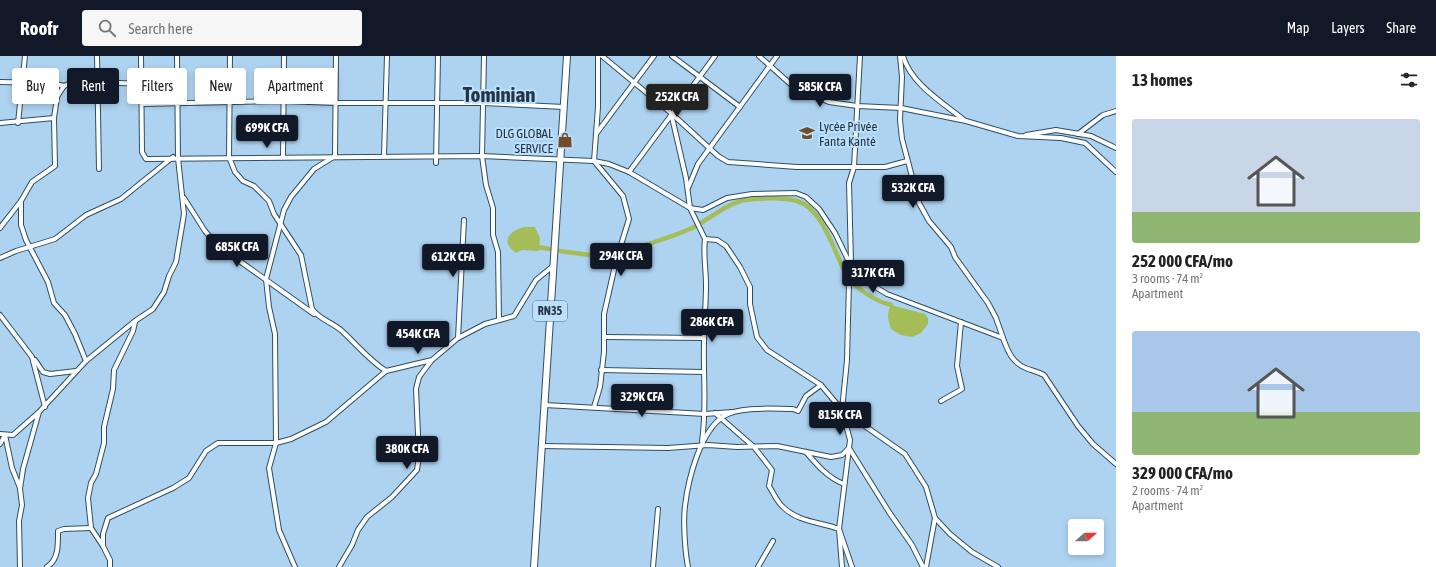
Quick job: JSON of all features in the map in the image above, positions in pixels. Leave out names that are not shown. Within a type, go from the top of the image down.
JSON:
[{"type":"main road","name":"RN35","points":[[533,566],[545,405],[567,56]]},
{"type":"street","points":[[23,68],[25,56]]},
{"type":"street","points":[[98,56],[98,68]]},
{"type":"street","points":[[141,56],[141,68]]},
{"type":"street","points":[[176,56],[176,68]]},
{"type":"street","points":[[229,68],[230,56]]},
{"type":"street","points":[[284,56],[284,68]]},
{"type":"street","points":[[336,56],[336,68]]},
{"type":"street","points":[[384,156],[387,56]]},
{"type":"street","points":[[436,163],[438,56]]},
{"type":"street","points":[[484,56],[482,156],[486,184],[493,208],[493,235],[498,252],[499,320]]},
{"type":"street","points":[[594,407],[600,387],[605,337],[604,314],[616,261],[629,219],[623,196],[594,161],[598,108],[598,56]]},
{"type":"street","points":[[602,56],[671,113],[718,156],[728,162],[797,167],[886,167],[907,161]]},
{"type":"street","points":[[595,134],[654,56]]},
{"type":"street","points":[[672,56],[740,107]]},
{"type":"street","points":[[629,172],[671,113],[715,56]]},
{"type":"street","points":[[759,56],[796,90],[829,102],[857,106],[901,108],[966,121],[1018,136],[1061,138],[1085,143],[1116,172]]},
{"type":"street","points":[[687,189],[698,164],[777,56]]},
{"type":"street","points":[[842,567],[839,529],[850,440],[842,410],[847,360],[849,282],[854,278],[850,257],[848,214],[849,183],[854,167],[860,56]]},
{"type":"street","points":[[902,56],[902,139],[919,203],[929,221],[951,247],[955,257],[988,303],[996,318],[1008,354],[1027,369],[1037,371],[1044,375],[1078,426],[1093,444],[1116,464]]},
{"type":"street","points":[[902,56],[912,74],[937,99],[966,121]]},
{"type":"street","points":[[0,82],[12,82]]},
{"type":"street","points":[[59,85],[64,86]]},
{"type":"street","points":[[0,228],[21,201],[32,182],[55,166],[54,118],[57,97],[64,86],[67,85]]},
{"type":"street","points":[[337,103],[483,103],[564,107]]},
{"type":"street","points":[[18,123],[19,104]]},
{"type":"street","points":[[98,104],[99,169]]},
{"type":"street","points":[[142,104],[143,154],[146,159],[173,157],[283,156],[482,156],[594,161],[609,164],[629,172],[690,208],[703,210],[727,198],[752,194],[796,193],[806,197],[819,209],[835,233],[852,268],[864,280],[887,294],[1003,338]]},
{"type":"street","points":[[2,435],[13,435],[46,407],[52,397],[76,371],[135,321],[153,309],[164,292],[169,276],[176,262],[184,214],[178,158],[178,104]]},
{"type":"street","points":[[228,104],[229,157],[235,172],[243,181],[254,186],[269,201],[301,255],[312,309],[317,316]]},
{"type":"street","points":[[283,104],[283,156]]},
{"type":"street","points":[[335,156],[336,104]]},
{"type":"street","points":[[1078,134],[1103,115],[1116,111]]},
{"type":"street","points":[[671,113],[690,208],[698,228],[705,239],[703,252],[706,276],[704,338],[705,414],[702,445]]},
{"type":"street","points":[[0,123],[18,123],[54,118]]},
{"type":"street","points":[[1018,136],[1056,130],[1091,136],[1116,148]]},
{"type":"street","points":[[294,567],[279,530],[269,468],[276,443],[275,334],[269,307],[266,279],[284,210],[303,180],[324,161],[335,156]]},
{"type":"street","points":[[0,258],[29,246],[55,238],[86,215],[121,199],[173,157]]},
{"type":"street","points":[[182,196],[205,231],[217,245],[317,316],[340,330],[362,354],[386,372]]},
{"type":"street","points":[[21,201],[21,225],[29,246],[48,282],[54,303],[65,315],[75,334],[86,362]]},
{"type":"street","points":[[458,338],[464,220]]},
{"type":"street","points":[[705,239],[717,240],[726,246],[740,267],[750,287],[750,304],[757,337],[767,350],[821,385],[842,410],[905,454],[926,487],[935,518],[926,567]]},
{"type":"street","points":[[339,567],[352,545],[358,530],[367,517],[392,497],[417,470],[419,456],[416,389],[419,377],[432,360],[458,338],[485,324],[514,316],[536,280],[553,266]]},
{"type":"street","points":[[0,315],[43,372],[50,374],[76,371]]},
{"type":"street","points":[[110,567],[110,560],[104,546],[91,528],[88,498],[91,483],[96,474],[104,443],[104,427],[113,388],[114,370],[133,331],[135,321]]},
{"type":"street","points":[[941,401],[962,389],[957,366],[961,322]]},
{"type":"street","points":[[605,337],[704,338]]},
{"type":"street","points":[[32,357],[46,407]]},
{"type":"street","points":[[104,546],[103,534],[108,518],[161,494],[190,478],[206,451],[218,443],[276,443],[291,439],[326,422],[386,372],[432,360]]},
{"type":"street","points":[[601,370],[704,372]]},
{"type":"street","points":[[545,405],[705,414],[793,409],[798,411],[806,396],[821,385]]},
{"type":"street","points":[[688,567],[684,508],[688,487],[702,445],[712,427],[722,418],[738,411]]},
{"type":"street","points":[[20,489],[23,469],[39,412]]},
{"type":"street","points":[[715,413],[754,447],[772,470],[769,486],[782,507],[804,520],[821,522],[839,529],[852,567]]},
{"type":"street","points":[[0,444],[2,435]]},
{"type":"street","points":[[2,435],[20,489],[22,505],[19,521],[20,567]]},
{"type":"street","points":[[542,446],[668,448],[702,445],[754,447],[777,446],[831,457],[842,455],[849,448]]},
{"type":"street","points":[[849,448],[912,545],[923,567]]},
{"type":"street","points":[[805,452],[820,468],[838,482],[844,484]]},
{"type":"street","points":[[653,567],[658,509]]},
{"type":"street","points":[[935,518],[950,534],[972,552],[998,567]]},
{"type":"street","points":[[47,567],[52,564],[58,552],[58,531],[64,529],[91,528]]},
{"type":"street","points":[[758,567],[773,540]]},
{"type":"shaded area","points":[[524,227],[535,227],[540,238],[539,251],[522,250],[516,253],[508,245],[508,237],[514,231]]},
{"type":"shaded area","points":[[891,305],[925,314],[928,318],[928,324],[921,333],[912,337],[901,335],[891,329],[889,323],[888,311]]},
{"type":"waterway","points":[[559,251],[606,257],[683,232],[698,225],[725,208],[739,202],[764,198],[792,200],[806,206],[821,222],[842,266],[855,285],[872,297],[891,305]]},
{"type":"waterway","points":[[537,247],[550,249]]},
{"type":"place","name":"Lycée Privée Fanta Kanté","points":[[807,133]]},
{"type":"place","name":"DLG GLOBAL SERVICE","points":[[565,140]]},
{"type":"district","name":"Tominian","points":[[499,94]]}]
